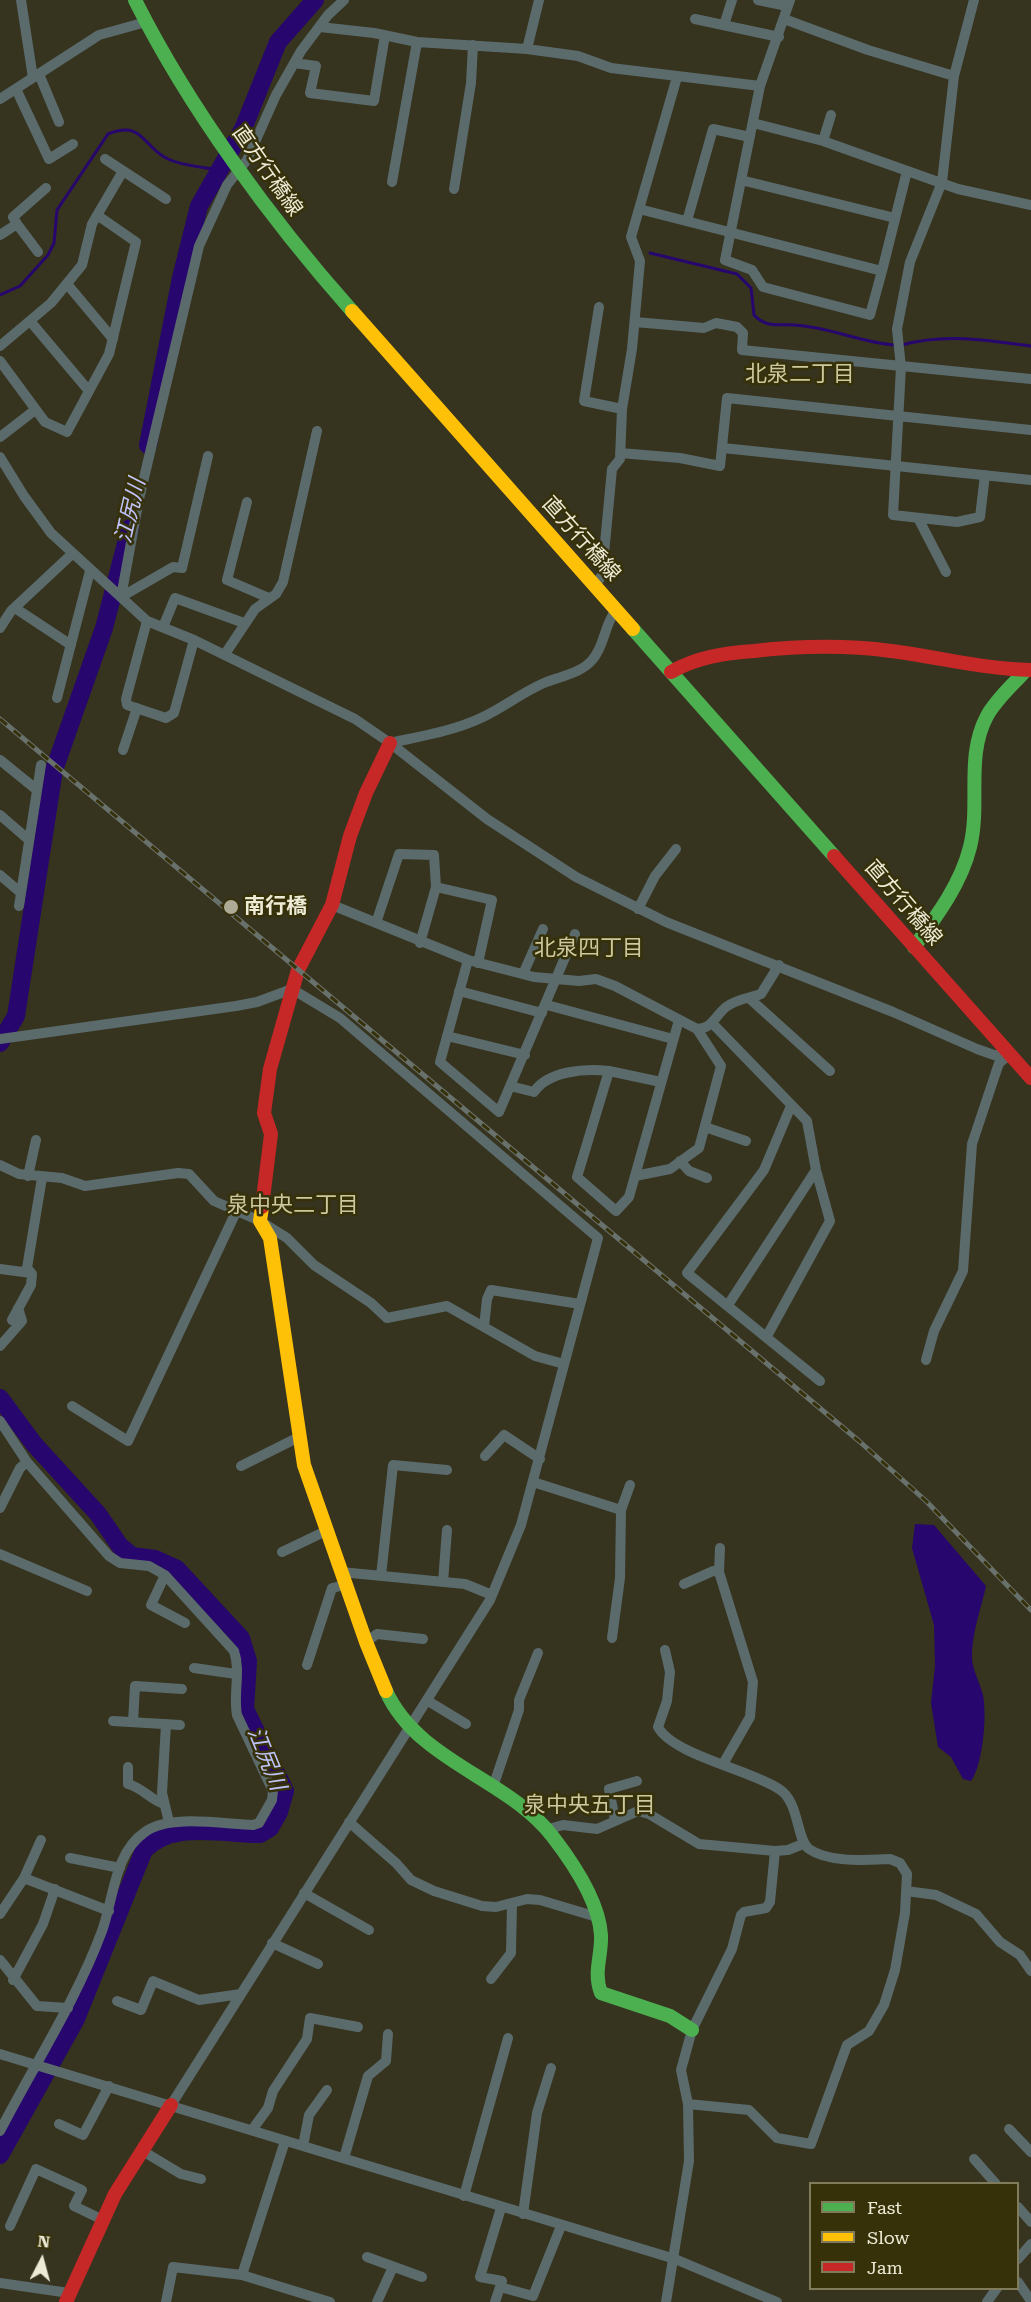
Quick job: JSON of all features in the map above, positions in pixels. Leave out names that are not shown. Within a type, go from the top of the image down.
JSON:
[{"type":"street","points":[[21,0],[36,76],[59,122]]},
{"type":"street","name":"直方行橋線","points":[[135,0],[146,22],[222,145],[312,266],[1031,1078]]},
{"type":"street","points":[[121,597],[139,499],[199,246],[227,185],[240,171],[294,63],[328,15],[344,0]]},
{"type":"street","points":[[528,49],[539,0]]},
{"type":"street","points":[[724,26],[732,0]]},
{"type":"street","points":[[758,0],[788,3],[779,37],[760,86],[725,260],[752,270],[763,287],[870,315],[907,171]]},
{"type":"street","points":[[974,0],[954,76],[942,182],[910,262],[902,296],[897,329],[901,367],[893,515],[957,522],[980,517],[985,476]]},
{"type":"street","points":[[695,19],[779,37]]},
{"type":"street","points":[[784,19],[868,50],[954,76]]},
{"type":"street","points":[[0,99],[99,35],[146,22]]},
{"type":"street","points":[[320,27],[385,35],[417,42],[528,49],[578,57],[611,68],[760,86]]},
{"type":"street","points":[[294,63],[316,66],[310,93],[374,101],[385,35]]},
{"type":"street","points":[[392,182],[417,42]]},
{"type":"street","points":[[454,189],[471,83],[474,45]]},
{"type":"street","points":[[595,586],[602,575],[612,469],[620,459],[621,453],[622,409],[635,322],[640,261],[631,237],[677,77]]},
{"type":"street","points":[[16,89],[48,159],[73,144]]},
{"type":"street","points":[[824,141],[831,115]]},
{"type":"street","points":[[753,123],[824,141],[991,198],[1031,205]]},
{"type":"street","points":[[687,221],[713,129],[750,137]]},
{"type":"street","points":[[105,159],[165,199]]},
{"type":"street","points":[[0,346],[51,303],[82,265],[92,224],[123,171]]},
{"type":"street","points":[[741,180],[895,218]]},
{"type":"street","points":[[38,252],[13,217],[46,188]]},
{"type":"street","points":[[639,209],[882,271]]},
{"type":"street","points":[[0,361],[45,422],[67,432],[109,354],[136,242],[97,215]]},
{"type":"street","points":[[0,235],[17,224]]},
{"type":"street","points":[[67,284],[113,339]]},
{"type":"street","points":[[599,307],[584,401],[622,409]]},
{"type":"street","points":[[30,321],[89,391]]},
{"type":"street","points":[[635,322],[704,328],[716,323],[737,327],[743,333],[742,350],[1031,379]]},
{"type":"street","points":[[621,453],[680,458],[720,466],[727,398],[1031,430]]},
{"type":"street","points":[[0,437],[35,410]]},
{"type":"street","points":[[225,654],[255,609],[276,594],[283,582],[317,431]]},
{"type":"street","points":[[723,448],[1031,480]]},
{"type":"street","points":[[121,597],[173,567],[182,568],[208,456]]},
{"type":"street","points":[[0,457],[37,515],[72,554],[147,621],[225,654],[356,719],[518,841],[576,877],[638,909],[977,1049],[993,1055],[1009,1055]]},
{"type":"street","points":[[247,502],[227,580],[269,598]]},
{"type":"street","points":[[918,518],[946,572]]},
{"type":"street","points":[[0,628],[15,608],[72,554]]},
{"type":"street","points":[[57,698],[90,571]]},
{"type":"street","points":[[163,627],[175,598],[244,623]]},
{"type":"street","points":[[15,608],[71,645]]},
{"type":"street","points":[[390,743],[453,729],[484,717],[543,683],[579,670],[592,660],[599,650],[608,620],[616,610]]},
{"type":"street","points":[[147,621],[126,699],[127,705],[166,718],[174,713],[194,640]]},
{"type":"street","points":[[671,672],[684,663],[706,657],[767,649],[823,647],[890,651],[939,660],[1029,667]]},
{"type":"street","points":[[914,947],[948,900],[970,846],[976,747],[980,730],[987,714],[1029,667]]},
{"type":"street","points":[[123,750],[137,708]]},
{"type":"street","points":[[390,743],[366,793],[350,836],[332,905],[298,970],[270,1069],[264,1113],[271,1134],[260,1221],[270,1238],[304,1465],[366,1642],[388,1695],[418,1736],[493,1787],[549,1829],[597,1917],[601,1935],[594,1969],[601,1993],[638,2007],[676,2016],[692,2030]]},
{"type":"street","points":[[0,760],[37,790]]},
{"type":"street","points":[[19,906],[41,765]]},
{"type":"street","points":[[0,815],[29,840]]},
{"type":"street","points":[[638,909],[655,876],[676,849]]},
{"type":"street","points":[[376,923],[399,854],[434,855],[436,888],[420,943]]},
{"type":"street","points":[[0,875],[21,893]]},
{"type":"street","points":[[436,888],[492,900],[473,961],[459,991],[440,1062],[499,1112],[576,934]]},
{"type":"street","points":[[332,905],[420,943],[473,961],[523,974],[556,979],[596,979],[615,986],[697,1029],[704,1029],[725,1007],[736,1001],[762,994],[779,966]]},
{"type":"street","points":[[523,974],[543,929]]},
{"type":"street","points":[[0,1039],[236,1006],[257,1002],[292,989]]},
{"type":"street","points":[[0,2283],[68,2297],[103,2220],[141,2150],[428,1701],[492,1595],[511,1556],[540,1459],[598,1238],[340,1018],[292,989]]},
{"type":"street","points":[[459,991],[673,1039]]},
{"type":"street","points":[[749,998],[830,1071]]},
{"type":"street","points":[[609,1071],[577,1177],[616,1211],[629,1197],[679,1020]]},
{"type":"street","points":[[712,1023],[807,1121],[816,1170],[830,1221],[766,1336]]},
{"type":"street","points":[[635,1176],[669,1169],[699,1148],[721,1066],[697,1029]]},
{"type":"street","points":[[447,1036],[525,1055]]},
{"type":"street","points":[[926,1360],[934,1331],[963,1271],[972,1144],[999,1063],[1009,1055]]},
{"type":"street","points":[[510,1086],[534,1092],[540,1083],[586,1068],[661,1082]]},
{"type":"street","points":[[791,1106],[764,1170],[687,1273],[820,1381]]},
{"type":"street","points":[[705,1127],[746,1141]]},
{"type":"street","points":[[28,1176],[36,1140]]},
{"type":"street","points":[[680,1161],[689,1171],[708,1178]]},
{"type":"street","points":[[1,1169],[28,1176],[62,1178],[85,1186],[186,1173],[195,1179],[203,1192],[214,1202],[260,1221],[288,1238],[314,1265],[371,1303],[387,1318],[447,1306],[535,1356],[564,1364]]},
{"type":"street","points":[[728,1305],[816,1170]]},
{"type":"street","points":[[12,1320],[31,1285],[31,1273],[27,1268],[42,1178]]},
{"type":"street","points":[[72,1406],[128,1441],[236,1212]]},
{"type":"street","points":[[0,1269],[31,1273]]},
{"type":"street","points":[[484,1327],[487,1299],[491,1290],[580,1304]]},
{"type":"street","points":[[0,1346],[22,1321],[18,1308]]},
{"type":"street","points":[[0,1421],[27,1462],[109,1557],[120,1563],[149,1566],[165,1575],[234,1651],[237,1660],[237,1715],[271,1786],[272,1800],[263,1817],[253,1825],[170,1822],[147,1830],[137,1838],[126,1853],[109,1911],[68,2008],[0,2131]]},
{"type":"street","points":[[484,1456],[504,1435],[540,1459]]},
{"type":"street","points":[[241,1466],[301,1436]]},
{"type":"street","points":[[0,1508],[20,1468],[27,1462]]},
{"type":"street","points":[[381,1576],[393,1465],[447,1470]]},
{"type":"street","points":[[533,1482],[621,1510]]},
{"type":"street","points":[[612,1638],[620,1578],[621,1510],[630,1485]]},
{"type":"street","points":[[282,1552],[328,1530]]},
{"type":"street","points":[[443,1582],[447,1530]]},
{"type":"street","points":[[720,1548],[719,1572],[753,1682],[750,1717],[723,1764]]},
{"type":"street","points":[[0,1554],[87,1591]]},
{"type":"street","points":[[684,1584],[713,1571],[719,1572]]},
{"type":"street","points":[[165,1575],[152,1605],[185,1623]]},
{"type":"street","points":[[307,1665],[332,1588],[343,1578],[381,1576],[465,1584],[492,1595]]},
{"type":"street","points":[[366,1642],[377,1634],[423,1639]]},
{"type":"street","points":[[665,1650],[670,1672],[667,1706],[658,1722],[659,1730],[679,1744],[782,1790],[795,1812],[803,1844]]},
{"type":"street","points":[[493,1787],[519,1710],[519,1700],[538,1653]]},
{"type":"street","points":[[194,1668],[236,1674]]},
{"type":"street","points":[[133,1722],[135,1686],[182,1689]]},
{"type":"street","points":[[428,1701],[466,1724]]},
{"type":"street","points":[[113,1721],[180,1725]]},
{"type":"street","points":[[166,1724],[162,1793],[170,1822]]},
{"type":"street","points":[[128,1767],[128,1784],[140,1787],[151,1800],[164,1804]]},
{"type":"street","points":[[615,1820],[609,1789],[637,1781]]},
{"type":"street","points":[[549,1829],[563,1826],[597,1829],[633,1811],[642,1811],[699,1844],[775,1851],[788,1850],[803,1844],[825,1855],[890,1859],[900,1863],[907,1874],[900,1947],[884,2005],[869,2031],[847,2045],[811,2144],[777,2138],[749,2110],[688,2104]]},
{"type":"street","points":[[349,1822],[396,1863],[411,1880],[421,1886],[482,1906],[527,1899],[540,1900],[597,1917]]},
{"type":"street","points":[[1,1911],[24,1878],[41,1840]]},
{"type":"street","points":[[666,2302],[675,2259],[689,2161],[688,2104],[681,2070],[692,2030],[732,1949],[741,1915],[744,1912],[766,1908],[770,1902],[775,1851]]},
{"type":"street","points":[[70,1858],[120,1868]]},
{"type":"street","points":[[24,1878],[109,1911]]},
{"type":"street","points":[[13,1980],[43,1924],[56,1889]]},
{"type":"street","points":[[906,1891],[936,1894],[976,1914],[1000,1942],[1020,1955],[1031,1971]]},
{"type":"street","points":[[304,1893],[369,1930]]},
{"type":"street","points":[[491,1979],[512,1953],[512,1903]]},
{"type":"street","points":[[272,1943],[318,1964]]},
{"type":"street","points":[[0,1960],[13,1980],[37,2006],[68,2008]]},
{"type":"street","points":[[117,2001],[141,2010],[153,1981],[199,2000],[241,1994]]},
{"type":"street","points":[[252,2130],[268,2108],[273,2091],[307,2039],[310,2018],[358,2027]]},
{"type":"street","points":[[344,2158],[368,2076],[386,2061],[388,2034]]},
{"type":"street","points":[[464,2196],[508,2038]]},
{"type":"street","points":[[0,2055],[57,2070],[501,2208],[675,2259],[777,2302]]},
{"type":"street","points":[[523,2214],[537,2113],[551,2068]]},
{"type":"street","points":[[59,2124],[82,2135],[109,2086]]},
{"type":"street","points":[[303,2146],[309,2115],[327,2090]]},
{"type":"street","points":[[1009,2128],[1031,2152]]},
{"type":"street","points":[[242,2275],[285,2141]]},
{"type":"street","points":[[141,2150],[181,2174],[201,2179]]},
{"type":"street","points":[[974,2159],[994,2182]]},
{"type":"street","points":[[10,2226],[36,2169],[82,2190],[74,2206],[103,2220]]},
{"type":"street","points":[[495,2302],[502,2281],[480,2277],[501,2208]]},
{"type":"street","points":[[1019,2209],[1031,2222]]},
{"type":"street","points":[[500,2287],[533,2296],[561,2226]]},
{"type":"street","points":[[1019,2257],[1031,2244]]},
{"type":"street","points":[[367,2257],[422,2277]]},
{"type":"street","points":[[166,2302],[173,2267],[242,2275],[294,2297],[330,2302]]},
{"type":"street","points":[[377,2302],[393,2267]]},
{"type":"street","points":[[1019,2285],[1031,2301]]},
{"type":"street","points":[[987,2302],[996,2290]]},
{"type":"shaded area","points":[[915,1524],[934,1525],[986,1586],[972,1650],[974,1668],[983,1695],[984,1714],[981,1752],[971,1781],[963,1779],[951,1757],[938,1747],[931,1703],[935,1666],[934,1625],[912,1548]]},
{"type":"waterway","name":"江尻川","points":[[148,445],[181,278],[199,206],[243,129],[278,42],[315,0]]},
{"type":"waterway","points":[[0,295],[20,286],[48,255],[54,243],[57,210],[108,134],[129,130],[142,137],[159,154],[168,159],[186,165],[219,170]]},
{"type":"waterway","points":[[650,253],[737,274],[751,288],[754,315],[763,322],[807,326],[894,345]]},
{"type":"waterway","points":[[902,345],[950,338],[1031,346]]},
{"type":"waterway","name":"江尻川","points":[[0,1043],[16,1016],[54,770],[104,628],[130,528]]},
{"type":"waterway","name":"江尻川","points":[[0,1398],[34,1444],[98,1514],[120,1546],[132,1556],[155,1559],[177,1569],[241,1638],[248,1661],[245,1709],[285,1791],[279,1812],[270,1828],[260,1834],[215,1831],[184,1832],[169,1835],[144,1850],[76,2019],[0,2155]]},
{"type":"railway","points":[[0,719],[859,1441],[926,1501],[1031,1610]]},
{"type":"traffic: fast","points":[[135,0],[180,82],[206,122],[262,202],[352,311]]},
{"type":"traffic: fast","points":[[633,629],[834,856]]},
{"type":"traffic: fast","points":[[914,947],[947,900],[966,861],[973,830],[975,764],[980,732],[995,703],[1026,670]]},
{"type":"traffic: fast","points":[[386,1691],[401,1715],[419,1735],[441,1753],[512,1799],[534,1817],[561,1847],[584,1883],[599,1922],[601,1943],[598,1978],[601,1993],[670,2016],[692,2030]]},
{"type":"traffic: slow","points":[[352,311],[633,629]]},
{"type":"traffic: slow","points":[[262,1207],[260,1221],[270,1238],[304,1465],[366,1642],[386,1691]]},
{"type":"traffic: jam","points":[[671,672],[701,659],[722,655],[805,647],[874,649],[978,665],[1031,670]]},
{"type":"traffic: jam","points":[[262,1207],[271,1134],[264,1113],[270,1069],[298,970],[332,905],[350,836],[366,793],[390,743]]},
{"type":"traffic: jam","points":[[834,856],[1031,1078]]},
{"type":"traffic: jam","points":[[66,2302],[115,2194],[171,2105]]},
{"type":"place","name":"南行橋","points":[[231,907]]},
{"type":"district","name":"北泉二丁目","points":[[800,375]]},
{"type":"district","name":"北泉四丁目","points":[[589,949]]},
{"type":"district","name":"泉中央二丁目","points":[[293,1206]]},
{"type":"district","name":"泉中央五丁目","points":[[590,1806]]}]
